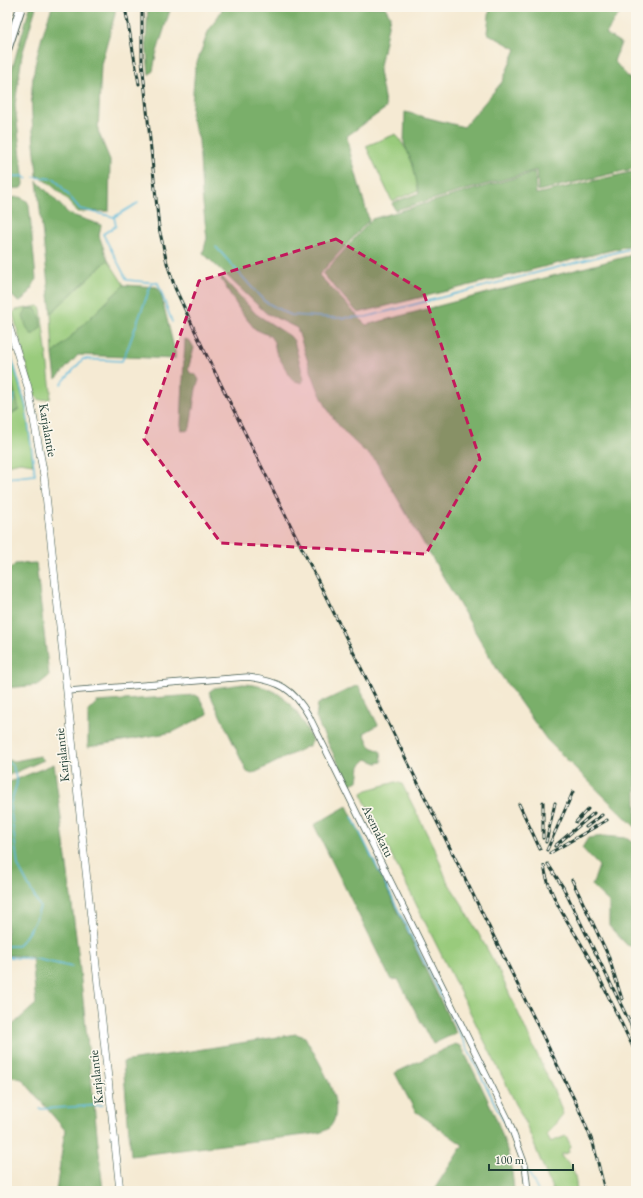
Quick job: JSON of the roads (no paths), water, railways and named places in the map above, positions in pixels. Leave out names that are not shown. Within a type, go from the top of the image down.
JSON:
[{"type":"highway","points":[[7,50],[21,7]]},
{"type":"main road","name":"Karjalantie","points":[[7,320],[28,387],[44,476],[120,1191]]},
{"type":"street","name":"Asemakatu","points":[[68,691],[235,677],[258,678],[291,691],[309,716],[508,1119],[525,1165],[528,1191]]},
{"type":"waterway","points":[[7,177],[23,176],[27,179]]},
{"type":"waterway","points":[[34,177],[55,179],[80,209],[114,217],[138,203]]},
{"type":"waterway","points":[[114,217],[116,226],[103,234],[127,280],[158,283],[172,322]]},
{"type":"waterway","points":[[216,247],[264,301],[291,315],[336,318],[366,317],[636,247]]},
{"type":"waterway","points":[[61,384],[83,359],[122,361],[152,282]]},
{"type":"waterway","points":[[7,341],[26,407],[35,475],[7,478]]},
{"type":"waterway","points":[[7,415],[15,395]]},
{"type":"waterway","points":[[7,762],[13,766],[17,783],[10,805],[18,866],[40,907],[34,923],[21,942],[17,946],[7,946]]},
{"type":"waterway","points":[[352,817],[515,1144]]},
{"type":"waterway","points":[[7,957],[36,959],[72,967]]},
{"type":"waterway","points":[[40,1109],[103,1105]]},
{"type":"waterway","points":[[528,1171],[538,1191]]},
{"type":"railway","points":[[125,7],[139,84]]},
{"type":"railway","points":[[142,7],[142,61],[159,228],[167,263],[175,288],[203,348],[577,1105],[593,1143],[605,1191]]},
{"type":"railway","points":[[547,850],[573,792]]},
{"type":"railway","points":[[543,802],[543,838]]},
{"type":"railway","points":[[546,842],[555,803]]},
{"type":"railway","points":[[519,804],[540,849]]},
{"type":"railway","points":[[576,822],[588,809]]},
{"type":"railway","points":[[555,846],[594,813]]},
{"type":"railway","points":[[586,827],[602,815]]},
{"type":"railway","points":[[550,853],[607,820]]},
{"type":"railway","points":[[548,864],[563,887],[631,1025]]},
{"type":"railway","points":[[544,866],[547,879],[556,902],[588,956],[636,1053]]},
{"type":"railway","points":[[572,880],[608,955],[622,999]]},
{"type":"railway","points":[[629,1020],[636,1040]]}]
